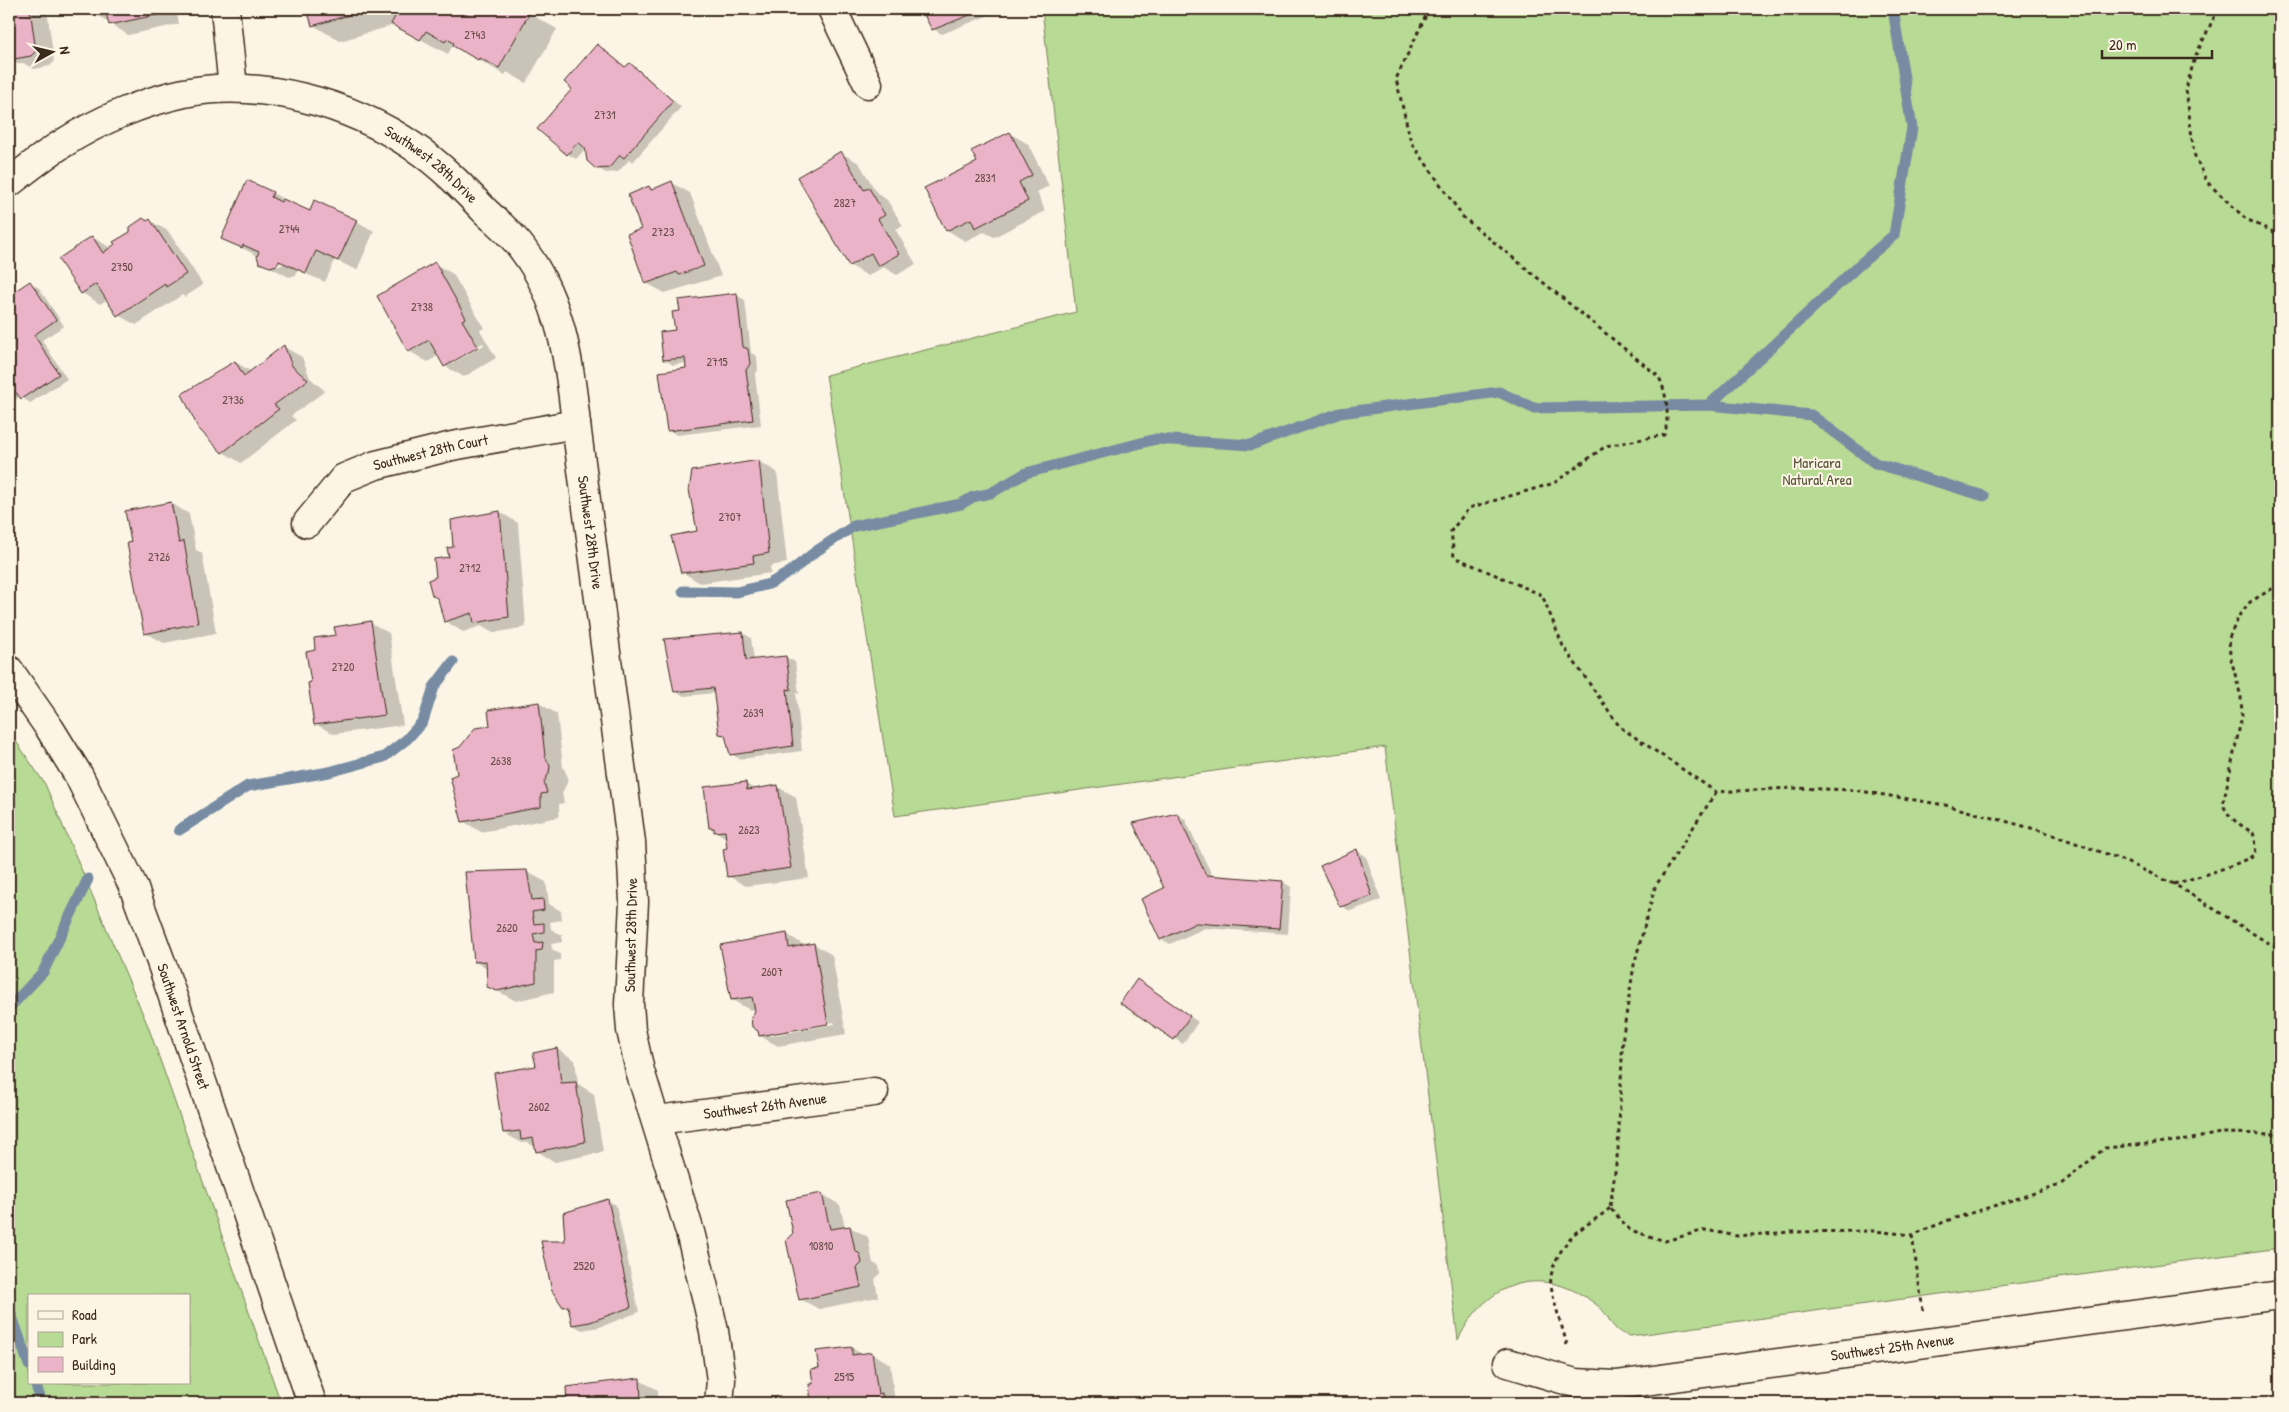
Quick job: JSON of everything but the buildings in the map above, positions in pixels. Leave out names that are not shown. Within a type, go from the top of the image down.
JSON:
[{"type":"street","points":[[225,9],[233,88]]},
{"type":"street","points":[[832,9],[868,84]]},
{"type":"street","name":"Southwest 28th Drive","points":[[9,183],[62,144],[100,124],[141,106],[184,93],[233,88],[281,94],[328,105],[372,122],[413,146],[451,175],[524,250],[546,290],[562,333],[572,378],[576,424],[631,842],[634,902],[629,1004],[631,1030],[640,1071],[657,1120],[690,1232],[714,1331],[720,1380],[720,1403]]},
{"type":"street","name":"Southwest 28th Court","points":[[307,523],[344,478],[376,465],[452,446],[576,424]]},
{"type":"street","name":"Southwest Arnold Street","points":[[9,670],[50,729],[79,776],[133,886],[162,962],[312,1403]]},
{"type":"street","name":"Southwest 26th Avenue","points":[[657,1120],[874,1092]]},
{"type":"street","name":"Southwest 25th Avenue","points":[[1508,1363],[1577,1393],[1928,1342],[2280,1295]]},
{"type":"path","points":[[1429,9],[1396,79],[1411,142],[1463,217],[1658,376],[1663,383],[1668,426],[1664,435],[1606,446],[1554,483],[1469,508],[1451,531],[1454,557],[1542,595],[1564,646],[1620,727],[1716,792],[1794,788],[1854,790],[1945,806],[2051,834],[2116,856],[2174,884],[2265,941],[2280,948]]},
{"type":"path","points":[[2218,9],[2195,57],[2186,89],[2194,154],[2207,182],[2246,220],[2280,235]]},
{"type":"path","points":[[2174,884],[2250,858],[2255,853],[2256,842],[2253,833],[2232,819],[2226,813],[2223,804],[2242,716],[2242,697],[2230,655],[2229,638],[2240,614],[2250,602],[2280,584]]},
{"type":"path","points":[[1577,1393],[1550,1283],[1560,1251],[1577,1231],[1610,1208],[1618,1150],[1623,1035],[1634,964],[1655,886],[1716,792]]},
{"type":"path","points":[[1610,1208],[1630,1230],[1665,1241],[1705,1230],[1737,1236],[1791,1232],[1874,1231],[1912,1235],[1949,1220],[2060,1185],[2105,1148],[2187,1140],[2220,1133],[2280,1134]]},
{"type":"path","points":[[1912,1235],[1928,1342]]},
{"type":"green space","name":"Maricara Natural Area","points":[[1042,9],[2280,9],[2280,1248],[1630,1336],[1618,1331],[1603,1310],[1578,1293],[1557,1285],[1538,1282],[1519,1284],[1501,1291],[1485,1303],[1470,1319],[1458,1340],[1385,747],[895,816],[826,375],[1076,312]]},
{"type":"green space","points":[[9,731],[45,784],[148,1026],[281,1403],[9,1403]]},
{"type":"waterway","points":[[1709,405],[1858,266],[1894,235],[1912,128],[1893,9]]},
{"type":"waterway","points":[[683,591],[737,592],[769,584],[790,572],[815,552],[854,526],[961,504],[973,497],[991,493],[1026,473],[1156,439],[1251,445],[1340,413],[1499,392],[1533,408],[1709,405],[1811,415],[1875,463],[1984,496]]},
{"type":"waterway","points":[[179,830],[248,786],[329,772],[384,757],[407,739],[423,721],[434,687],[453,662]]},
{"type":"waterway","points":[[9,1008],[43,972],[88,879]]},
{"type":"waterway","points":[[9,1308],[28,1362]]},
{"type":"waterway","points":[[35,1384],[42,1403]]}]
